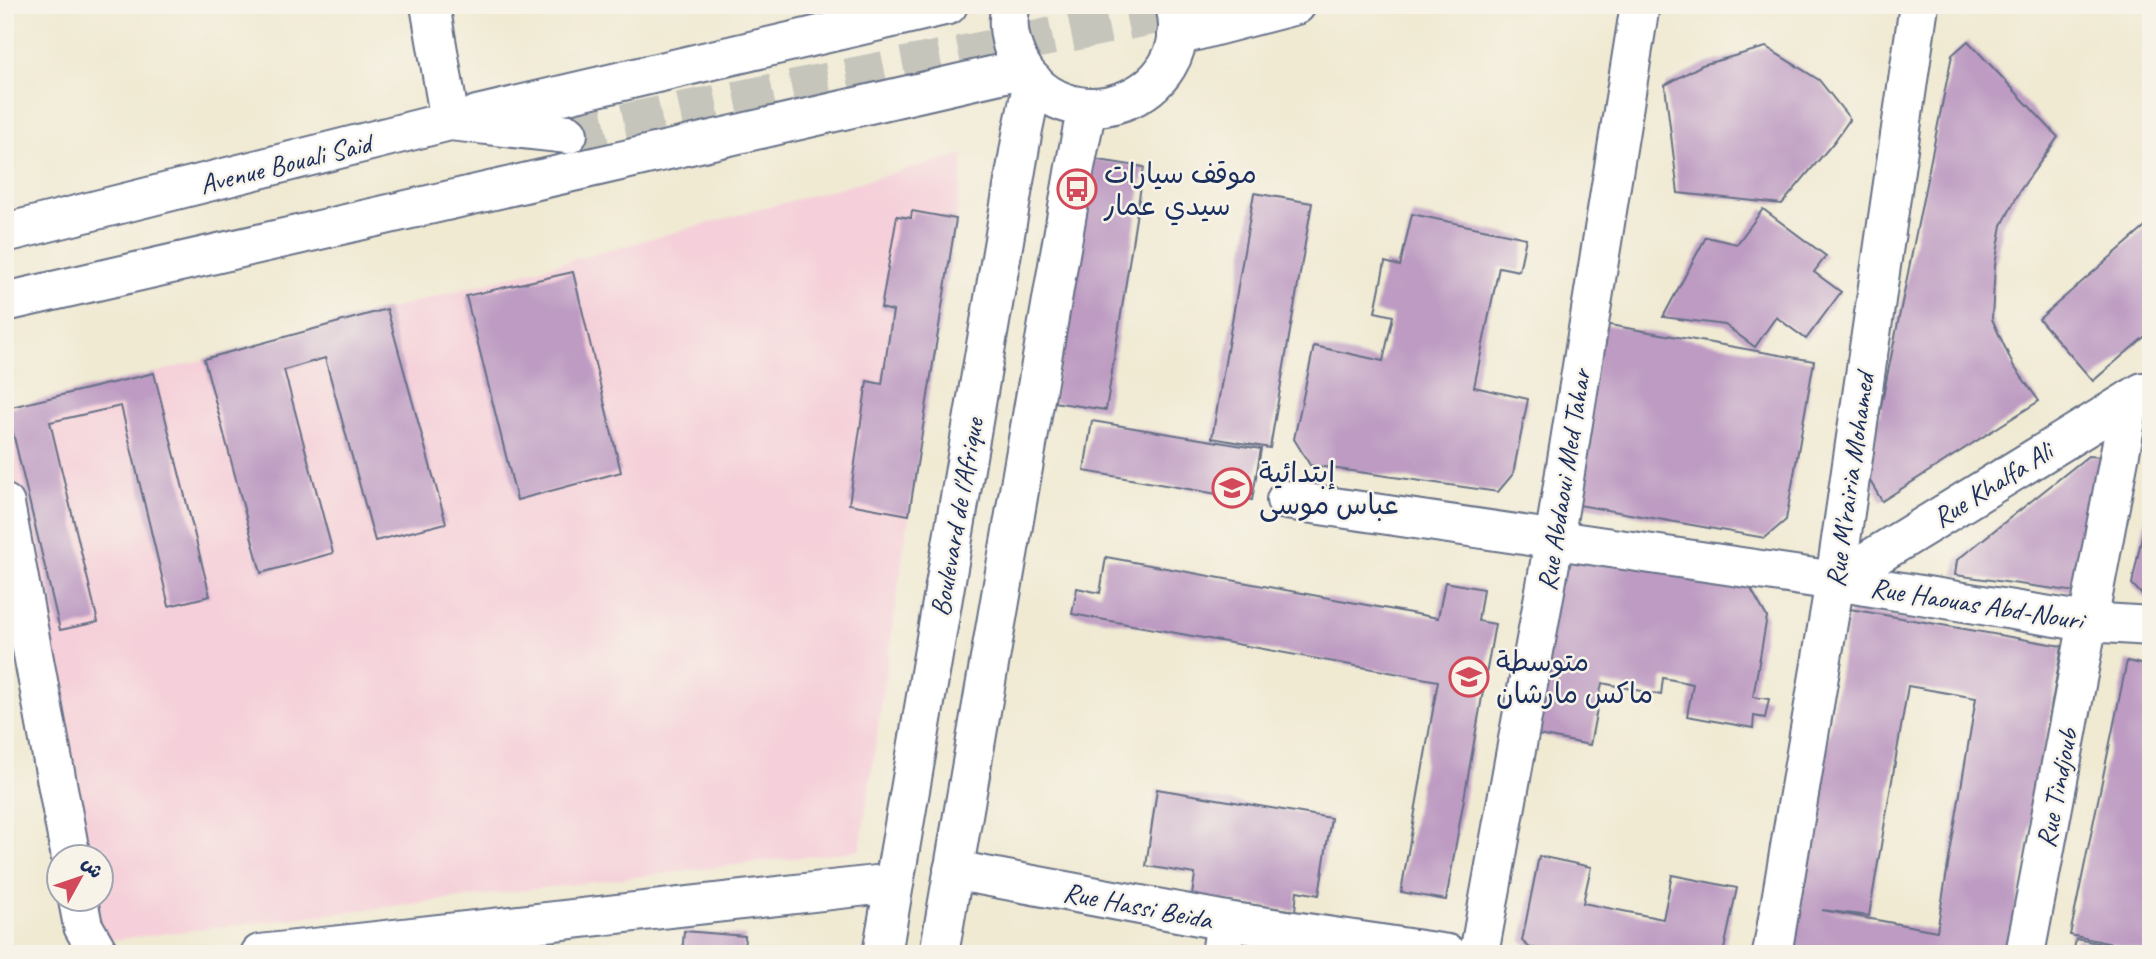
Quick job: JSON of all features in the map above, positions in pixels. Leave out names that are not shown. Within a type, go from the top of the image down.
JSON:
[{"type":"street","points":[[430,5],[450,121],[948,5]]},
{"type":"street","points":[[1011,5],[1009,30],[1013,50],[1027,75],[1048,94],[1067,103],[1087,107],[1108,106],[1128,100],[1146,89],[1161,74],[1171,56],[1176,21],[1296,5]]},
{"type":"street","name":"Rue Abdaoui Med Tahar","points":[[1479,954],[1554,541],[1640,5]]},
{"type":"street","name":"Rue M'rairia Mohamed","points":[[1772,954],[1835,581],[1919,5]]},
{"type":"street","points":[[5,302],[476,194],[1027,75]]},
{"type":"street","name":"Boulevard de l'Afrique","points":[[882,954],[1023,129],[1027,75]]},
{"type":"street","name":"Boulevard de l'Afrique","points":[[939,954],[1087,107]]},
{"type":"street","name":"Avenue Bouali Said","points":[[5,233],[450,121],[568,134],[476,194]]},
{"type":"street","name":"Rue Khalfa Ali","points":[[1835,581],[2141,394]]},
{"type":"street","name":"Rue Tindjoub","points":[[2025,954],[2087,622],[2141,394]]},
{"type":"street","name":"Rue Haouas Abd-Nouri","points":[[1286,500],[1835,581],[2087,622],[2151,626]]},
{"type":"street","points":[[5,505],[68,844]]},
{"type":"street","name":"Rue Hassi Beida","points":[[953,870],[1223,937],[1448,954]]},
{"type":"street","points":[[260,954],[894,883]]},
{"type":"street","points":[[81,914],[83,926],[99,954]]},
{"type":"shaded area","points":[[964,154],[860,850],[103,941],[96,914],[116,914],[116,844],[81,844],[5,505],[5,408],[154,373]]},
{"type":"building","points":[[1968,41],[2058,137],[2021,189],[2002,225],[1995,265],[1992,319],[2013,365],[2039,401],[1882,501],[1867,476],[1952,55]]},
{"type":"building","points":[[1766,47],[1819,80],[1850,119],[1782,204],[1678,193],[1665,85],[1702,65]]},
{"type":"building","points":[[1092,159],[1144,167],[1106,410],[1053,402]]},
{"type":"building","points":[[1254,193],[1312,203],[1270,448],[1212,438]]},
{"type":"building","points":[[1763,209],[1826,256],[1814,272],[1841,292],[1806,339],[1776,317],[1755,347],[1725,325],[1663,317],[1706,237],[1737,244]]},
{"type":"building","points":[[912,211],[956,219],[909,515],[849,504],[867,381],[882,384],[893,311],[881,308],[897,216],[911,218]]},
{"type":"building","points":[[1412,214],[1526,238],[1519,271],[1499,267],[1474,387],[1528,399],[1513,474],[1498,492],[1310,465],[1294,439],[1314,346],[1383,361],[1393,316],[1375,312],[1385,262],[1400,266]]},
{"type":"building","points":[[2151,222],[2151,331],[2093,381],[2039,319]]},
{"type":"building","points":[[573,272],[621,472],[517,500],[466,296]]},
{"type":"building","points":[[387,309],[446,523],[375,541],[325,358],[284,370],[333,553],[261,573],[204,359]]},
{"type":"building","points":[[1604,324],[1814,361],[1786,520],[1765,538],[1573,504]]},
{"type":"building","points":[[154,373],[210,596],[169,606],[121,406],[50,422],[98,622],[60,630],[7,408]]},
{"type":"building","points":[[1092,421],[1261,449],[1252,500],[1084,471]]},
{"type":"building","points":[[2088,456],[2103,457],[2076,592],[1955,575],[1957,560]]},
{"type":"building","points":[[2150,497],[2151,599],[2145,598],[2132,584]]},
{"type":"building","points":[[1558,546],[1748,584],[1767,617],[1753,697],[1769,699],[1765,718],[1754,716],[1753,728],[1687,716],[1693,684],[1663,678],[1661,695],[1602,683],[1590,745],[1523,732]]},
{"type":"building","points":[[1106,557],[1438,618],[1445,582],[1483,589],[1478,621],[1495,624],[1446,900],[1401,892],[1438,681],[1072,614],[1077,588],[1100,593]]},
{"type":"building","points":[[1850,609],[2062,646],[2008,954],[1792,954]],"holes":[[[1908,686],[1976,698],[1937,931],[1822,910],[1869,916]]]},
{"type":"building","points":[[2127,661],[2151,666],[2151,952],[2070,935]]},
{"type":"building","points":[[1157,789],[1331,818],[1319,895],[1297,891],[1295,911],[1192,896],[1195,874],[1146,866]]},
{"type":"building","points":[[1539,856],[1591,867],[1583,903],[1663,919],[1672,875],[1737,888],[1723,954],[1572,954],[1530,948],[1522,941]]},
{"type":"building","points":[[684,931],[745,936],[744,954],[682,954]]},
{"type":"building","points":[[2076,939],[2119,947],[2117,954],[2073,954]]},
{"type":"building","points":[[1242,944],[1288,952],[1288,954],[1240,954]]},
{"type":"tunnel","points":[[568,134],[1207,5]]},
{"type":"place","name":"موقف سيارات سيدي عمار","points":[[1077,189]]},
{"type":"place","name":"إبتدائية عباس موسى","points":[[1232,488]]},
{"type":"place","name":"متوسطة ماكس مارشان","points":[[1469,677]]}]
